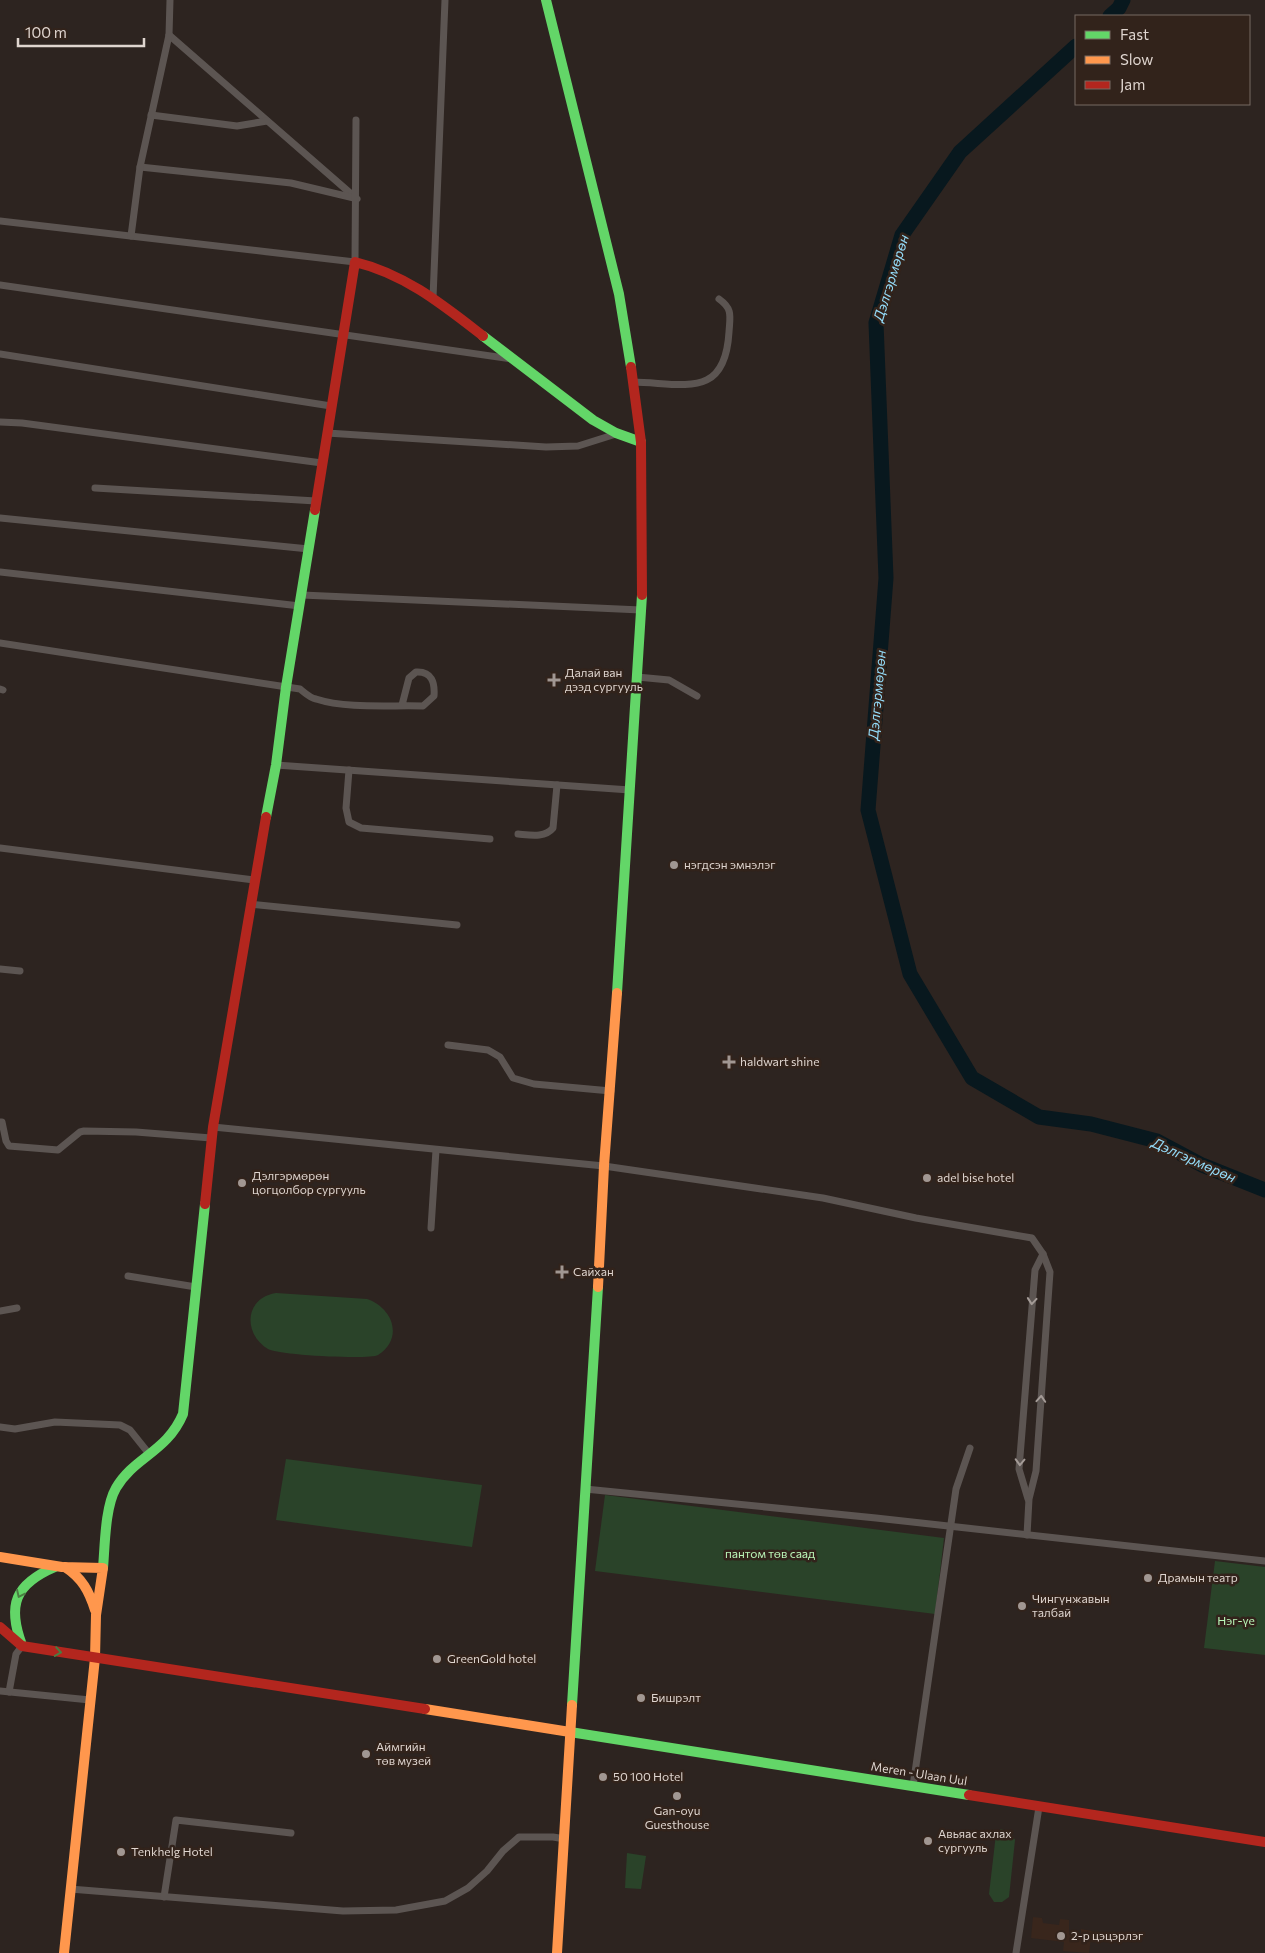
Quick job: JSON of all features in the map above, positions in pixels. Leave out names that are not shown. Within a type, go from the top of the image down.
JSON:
[{"type":"main road","points":[[546,0],[619,294],[641,442],[643,582],[611,1091],[604,1166],[582,1566],[557,1953]]},
{"type":"main road","points":[[64,1953],[94,1658],[96,1615],[110,1500],[125,1475],[174,1435],[180,1426],[183,1414],[211,1138],[254,880],[276,765],[286,687],[355,262],[387,271],[433,298],[515,359],[582,413],[616,434],[641,442]]},
{"type":"main road","points":[[0,1557],[61,1567],[103,1568]]},
{"type":"main road","points":[[22,1646],[16,1632],[15,1622],[18,1594],[25,1584],[38,1574],[61,1567],[78,1576],[91,1594],[96,1615]]},
{"type":"main road","points":[[0,1627],[22,1646],[94,1658]]},
{"type":"main road","name":"Meren - Ulaan Uul","points":[[94,1658],[1265,1842]]},
{"type":"street","points":[[131,236],[140,167],[169,35],[170,0]]},
{"type":"street","points":[[433,298],[445,0]]},
{"type":"street","points":[[169,35],[356,199]]},
{"type":"street","points":[[151,116],[237,126],[267,121]]},
{"type":"street","points":[[0,221],[355,262],[356,120]]},
{"type":"street","points":[[140,167],[291,182],[356,199]]},
{"type":"street","points":[[0,285],[515,359]]},
{"type":"street","points":[[633,382],[699,384],[718,373],[724,364],[728,351],[730,313],[727,305],[719,299]]},
{"type":"street","points":[[0,354],[331,406]]},
{"type":"street","points":[[0,422],[22,423],[322,463]]},
{"type":"street","points":[[327,433],[546,447],[578,446],[616,434]]},
{"type":"street","points":[[95,488],[316,501]]},
{"type":"street","points":[[0,518],[309,549]]},
{"type":"street","points":[[0,572],[301,600],[641,610]]},
{"type":"street","points":[[0,643],[300,689],[314,699],[328,702],[423,706],[434,696],[435,686],[430,675],[416,672],[409,678],[402,705]]},
{"type":"street","points":[[637,677],[669,680],[697,696]]},
{"type":"street","points":[[276,765],[630,790]]},
{"type":"street","points":[[349,770],[346,808],[349,822],[361,828],[490,839]]},
{"type":"street","points":[[518,834],[543,835],[549,833],[553,828],[557,785]]},
{"type":"street","points":[[0,848],[254,880]]},
{"type":"street","points":[[250,904],[457,925]]},
{"type":"street","points":[[0,969],[20,971]]},
{"type":"street","points":[[448,1045],[488,1050],[500,1057],[514,1078],[534,1084],[611,1091]]},
{"type":"street","points":[[0,1122],[2,1122],[6,1141],[10,1146],[58,1150],[80,1132],[84,1131],[136,1132],[211,1138]]},
{"type":"street","points":[[213,1127],[604,1166],[823,1198],[916,1218],[1032,1238],[1043,1254],[1050,1272],[1036,1470],[1029,1499],[1027,1535]]},
{"type":"street","points":[[431,1228],[436,1150]]},
{"type":"street","points":[[1029,1499],[1019,1469],[1035,1270],[1043,1254]]},
{"type":"street","points":[[128,1276],[196,1287]]},
{"type":"street","points":[[0,1311],[17,1308]]},
{"type":"street","points":[[0,1427],[15,1429],[55,1422],[120,1425],[130,1430],[150,1455]]},
{"type":"street","points":[[913,1786],[956,1489],[970,1448]]},
{"type":"street","points":[[585,1489],[950,1526],[1265,1562]]},
{"type":"street","points":[[9,1692],[16,1654],[22,1646]]},
{"type":"street","points":[[0,1691],[90,1700]]},
{"type":"street","points":[[1016,1953],[1039,1807]]},
{"type":"street","points":[[164,1897],[176,1820],[292,1833]]},
{"type":"street","points":[[70,1889],[343,1911],[396,1910],[445,1900],[468,1888],[519,1837],[565,1838]]},
{"type":"shaded area","name":"2-р цэцэрлэг","points":[[1033,1917],[1042,1918],[1043,1923],[1059,1925],[1060,1919],[1069,1920],[1069,1934],[1081,1935],[1081,1929],[1092,1931],[1089,1953],[1063,1951],[1064,1942],[1031,1938]]},
{"type":"green space","points":[[276,1293],[367,1299],[376,1303],[389,1316],[393,1332],[391,1340],[378,1355],[359,1357],[305,1355],[268,1349],[254,1335],[251,1317],[253,1309],[258,1302],[265,1296]]},
{"type":"green space","points":[[286,1459],[482,1485],[472,1547],[276,1520]]},
{"type":"green space","name":"пантом төв саад","points":[[605,1495],[944,1538],[935,1614],[595,1571]]},
{"type":"green space","name":"Нэг-үе","points":[[1215,1561],[1265,1567],[1265,1655],[1204,1648]]},
{"type":"green space","points":[[1001,1829],[1011,1833],[1015,1840],[1009,1897],[1002,1902],[994,1902],[989,1894],[996,1834]]},
{"type":"green space","points":[[627,1853],[646,1856],[641,1889],[625,1888]]},
{"type":"waterway","name":"Дэлгэрмөрөн","points":[[1111,15],[1119,8],[1123,0]]},
{"type":"waterway","name":"Дэлгэрмөрөн","points":[[1075,47],[960,152],[902,235],[876,323],[886,578],[868,810],[910,974],[972,1078],[1039,1117],[1091,1124],[1157,1141],[1202,1165],[1265,1190]]},
{"type":"traffic: fast","points":[[546,0],[619,294],[631,367]]},
{"type":"traffic: fast","points":[[483,336],[593,420],[616,433],[641,442]]},
{"type":"traffic: fast","points":[[266,817],[276,765],[286,687],[315,510]]},
{"type":"traffic: fast","points":[[617,993],[642,595]]},
{"type":"traffic: fast","points":[[103,1568],[108,1516],[112,1496],[116,1488],[123,1477],[160,1446],[176,1427],[183,1414],[205,1204]]},
{"type":"traffic: fast","points":[[572,1705],[598,1287]]},
{"type":"traffic: fast","points":[[22,1645],[15,1618],[15,1607],[18,1597],[31,1581],[55,1567]]},
{"type":"traffic: fast","points":[[570,1732],[969,1795]]},
{"type":"traffic: slow","points":[[598,1287],[604,1166],[617,993]]},
{"type":"traffic: slow","points":[[0,1557],[62,1567],[103,1568],[96,1615],[95,1658]]},
{"type":"traffic: slow","points":[[65,1567],[84,1586],[95,1610]]},
{"type":"traffic: slow","points":[[64,1953],[95,1658]]},
{"type":"traffic: slow","points":[[557,1953],[572,1705]]},
{"type":"traffic: slow","points":[[425,1709],[570,1732]]},
{"type":"traffic: jam","points":[[315,510],[355,262],[390,274],[423,292],[483,336]]},
{"type":"traffic: jam","points":[[631,367],[641,442],[642,595]]},
{"type":"traffic: jam","points":[[205,1204],[213,1127],[266,817]]},
{"type":"traffic: jam","points":[[0,1627],[22,1646],[425,1709]]},
{"type":"traffic: jam","points":[[969,1795],[1265,1842]]},
{"type":"place","name":"Далай ван дээд сургууль","points":[[554,680]]},
{"type":"place","name":"нэгдсэн эмнэлэг","points":[[674,865]]},
{"type":"place","name":"haldwart shine","points":[[729,1062]]},
{"type":"place","name":"adel bise hotel","points":[[927,1178]]},
{"type":"place","name":"Дэлгэрмөрөн цогцолбор сургууль","points":[[242,1183]]},
{"type":"place","name":"Сайхан","points":[[562,1272]]},
{"type":"place","name":"Драмын театр","points":[[1148,1578]]},
{"type":"place","name":"Чингүнжавын талбай","points":[[1022,1606]]},
{"type":"place","name":"GreenGold hotel","points":[[437,1659]]},
{"type":"place","name":"Бишрэлт","points":[[641,1698]]},
{"type":"place","name":"Аймгийн төв музей","points":[[366,1754]]},
{"type":"place","name":"50 100 Hotel","points":[[603,1777]]},
{"type":"place","name":"Gan-oyu Guesthouse","points":[[677,1796]]},
{"type":"place","name":"Авьяас ахлах сургууль","points":[[928,1841]]},
{"type":"place","name":"Tenkhelg Hotel","points":[[121,1852]]},
{"type":"place","name":"2-р цэцэрлэг","points":[[1061,1936]]}]
